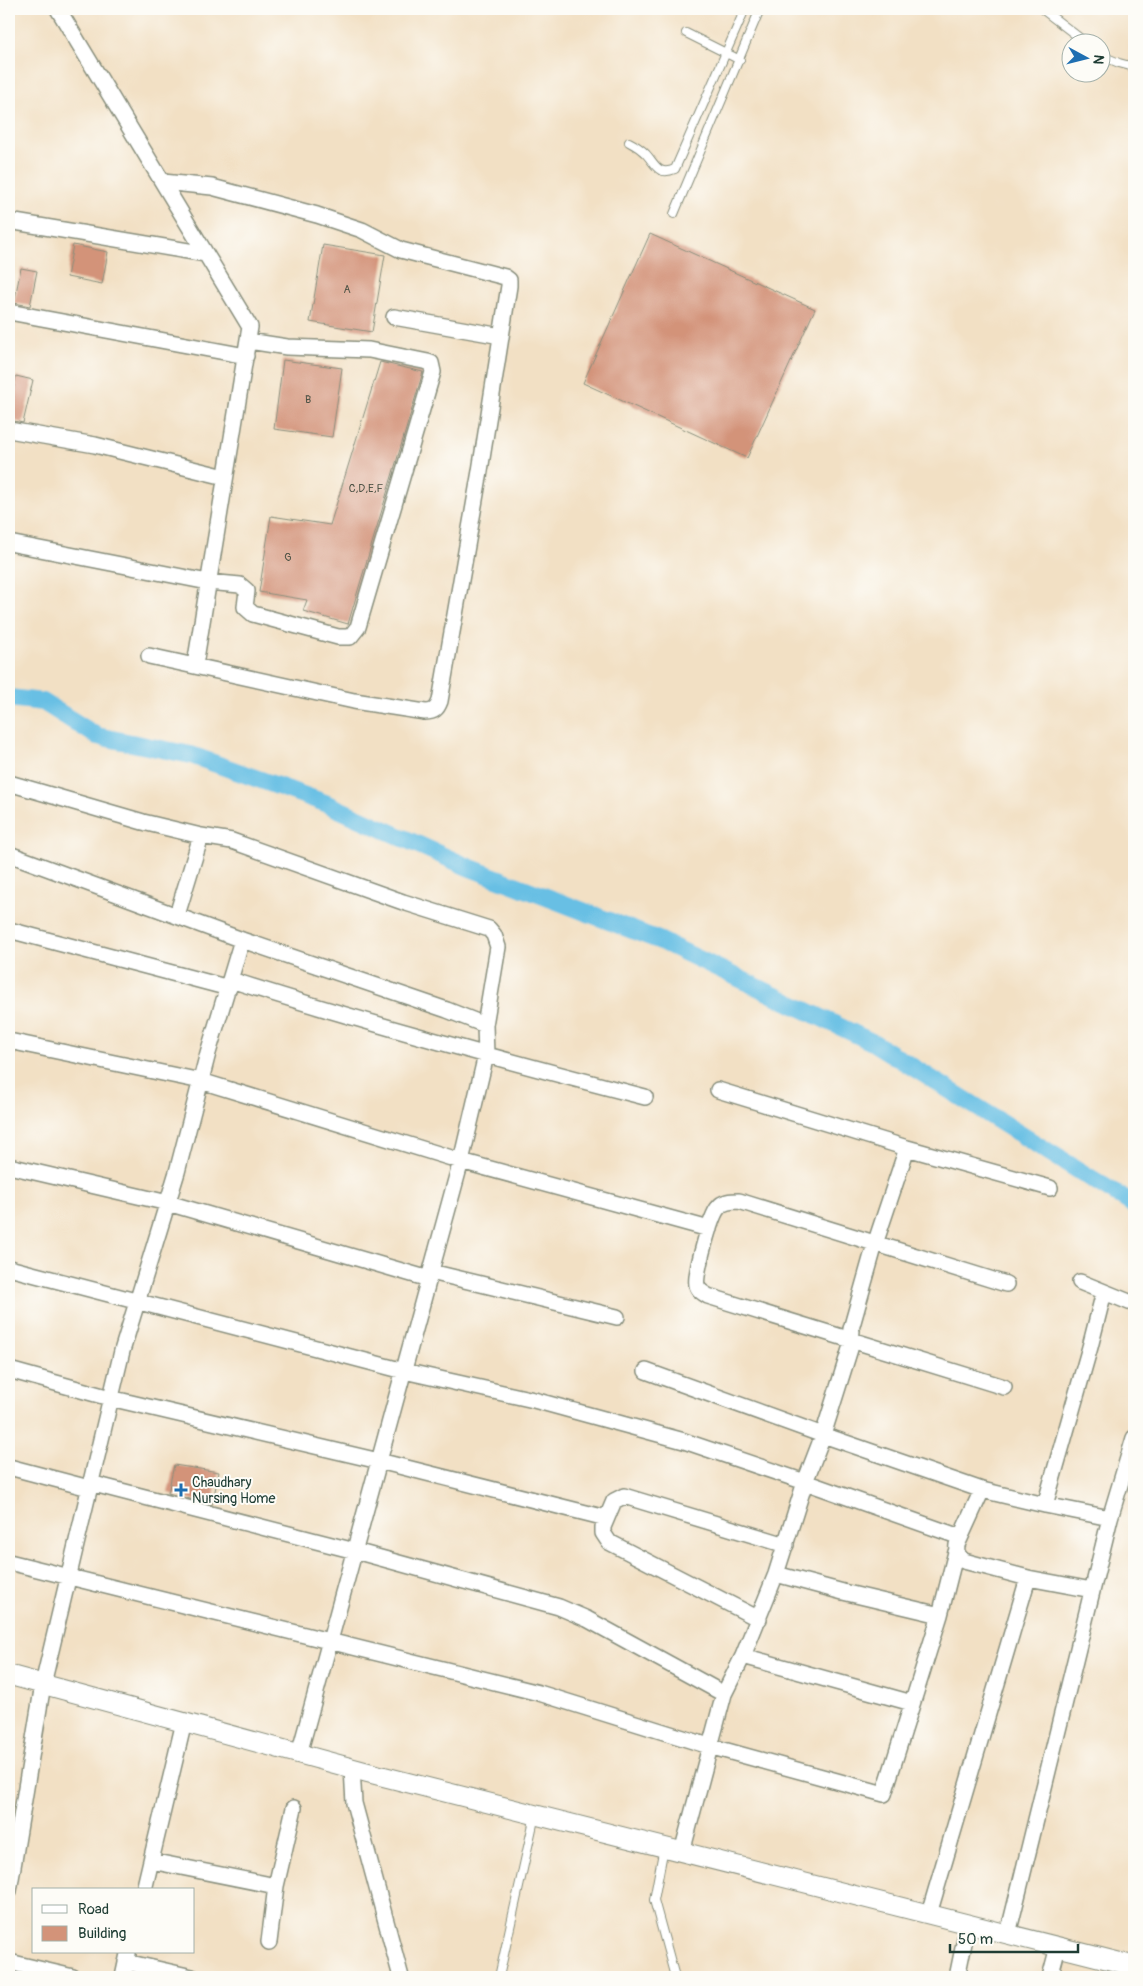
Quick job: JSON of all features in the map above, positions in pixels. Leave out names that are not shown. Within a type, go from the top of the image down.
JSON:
[{"type":"street","points":[[58,9],[250,327],[195,665]]},
{"type":"street","points":[[149,656],[354,700],[425,712],[432,712],[437,708],[440,701],[480,471],[509,286],[509,280],[505,277],[415,254],[340,222],[317,215],[212,188],[162,182]]},
{"type":"street","points":[[9,221],[206,254]]},
{"type":"street","points":[[9,312],[247,348],[288,347],[369,350],[428,362],[433,367],[358,627],[350,637],[338,638],[253,614],[245,607],[247,591],[240,585],[208,582],[9,543]]},
{"type":"street","points":[[394,317],[501,336]]},
{"type":"street","points":[[9,430],[94,445],[225,477]]},
{"type":"street","points":[[9,783],[143,822],[201,836],[232,840],[404,902],[489,929],[494,935],[498,947],[484,1025],[486,1055],[462,1161],[300,1754]]},
{"type":"street","points":[[177,915],[201,836]]},
{"type":"street","points":[[9,854],[242,940],[447,1010],[484,1025]]},
{"type":"street","points":[[9,930],[314,1006],[486,1055],[646,1097]]},
{"type":"street","points":[[9,1891],[43,1684],[110,1398],[137,1301],[168,1203],[200,1081],[242,940]]},
{"type":"street","points":[[9,1041],[200,1081],[462,1161],[709,1229]]},
{"type":"street","points":[[718,1090],[908,1148],[1050,1188]]},
{"type":"street","points":[[673,1850],[709,1746],[724,1694],[759,1619],[786,1545],[805,1482],[823,1435],[851,1340],[851,1329],[875,1244],[908,1148]]},
{"type":"street","points":[[9,1166],[168,1203],[430,1276],[617,1317]]},
{"type":"street","points":[[1004,1387],[708,1296],[697,1285],[697,1275],[709,1229],[718,1208],[726,1202],[739,1201],[1006,1284]]},
{"type":"street","points":[[9,1268],[404,1371],[553,1405],[684,1442],[805,1482],[958,1544]]},
{"type":"street","points":[[1080,1282],[1134,1304]]},
{"type":"street","points":[[1045,1505],[1104,1292]]},
{"type":"street","points":[[9,1370],[110,1398],[379,1461],[606,1518]]},
{"type":"street","points":[[646,1370],[823,1435],[982,1490],[1110,1518]]},
{"type":"street","points":[[1008,1934],[1110,1518],[1134,1438]]},
{"type":"street","points":[[9,1467],[355,1551],[559,1607],[587,1618],[724,1694]]},
{"type":"street","points":[[9,1562],[539,1692],[709,1746],[884,1794],[940,1615],[958,1544],[982,1490]]},
{"type":"street","points":[[759,1619],[609,1542],[603,1533],[606,1518],[614,1501],[624,1496],[786,1545]]},
{"type":"street","points":[[958,1544],[959,1557],[964,1561],[1028,1578],[1092,1590]]},
{"type":"street","points":[[776,1574],[940,1615]]},
{"type":"street","points":[[929,1914],[1028,1578]]},
{"type":"street","points":[[743,1656],[912,1703]]},
{"type":"street","points":[[9,1675],[352,1768],[1134,1966]]},
{"type":"street","points":[[144,1888],[184,1722]]},
{"type":"street","points":[[352,1768],[354,1804],[401,1977]]},
{"type":"street","points":[[269,1942],[276,1886],[294,1808]]},
{"type":"street","points":[[151,1861],[276,1886]]},
{"type":"street","points":[[957,1977],[968,1924]]},
{"type":"street","points":[[1050,1977],[1058,1947]]},
{"type":"street","points":[[123,1977],[128,1957],[192,1977]]},
{"type":"street","points":[[9,1962],[73,1977]]},
{"type":"lane","points":[[629,142],[647,156],[660,170],[668,172],[675,169],[745,9]]},
{"type":"lane","points":[[674,214],[760,9]]},
{"type":"lane","points":[[1042,9],[1072,32]]},
{"type":"lane","points":[[686,33],[740,60]]},
{"type":"lane","points":[[1110,60],[1134,67]]},
{"type":"lane","points":[[499,1977],[535,1814]]},
{"type":"lane","points":[[673,1850],[654,1900],[675,1977]]},
{"type":"building","points":[[650,234],[815,309],[747,458],[583,383]]},
{"type":"building","points":[[73,245],[108,252],[102,284],[67,277]]},
{"type":"building","points":[[323,245],[385,255],[372,332],[310,322]]},
{"type":"building","points":[[21,268],[37,271],[30,306],[14,303]]},
{"type":"building","points":[[283,360],[342,368],[332,437],[274,429]]},
{"type":"building","points":[[380,362],[423,372],[348,624],[303,611],[307,600],[259,592],[271,516],[330,525]]},
{"type":"building","points":[[16,376],[33,380],[23,423],[9,420],[9,409]]},
{"type":"building","points":[[174,1465],[219,1472],[212,1505],[168,1493]]},
{"type":"waterway","points":[[9,698],[43,702],[97,736],[191,755],[325,803],[468,867],[661,941],[874,1043],[1134,1205]]},
{"type":"place","name":"Chaudhary Nursing Home","points":[[181,1490]]}]
